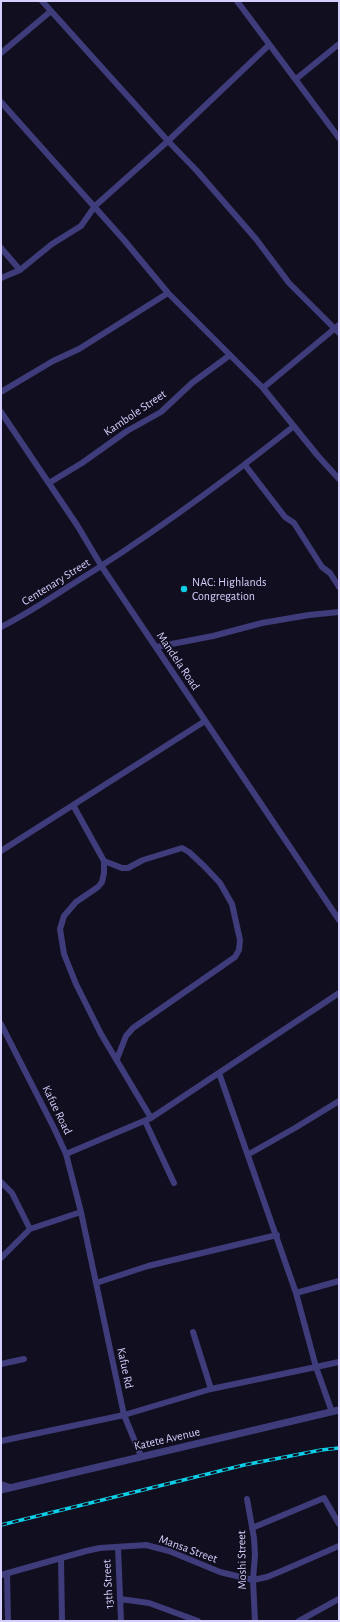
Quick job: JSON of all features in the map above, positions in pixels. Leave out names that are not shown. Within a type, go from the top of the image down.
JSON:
[{"type":"street","points":[[1,53],[51,1]]},
{"type":"street","points":[[237,1],[339,138]]},
{"type":"street","points":[[46,6],[168,141],[197,170],[256,239],[289,283],[338,329],[262,388]]},
{"type":"street","points":[[296,79],[339,44]]},
{"type":"street","points":[[1,278],[20,270],[52,244],[81,226],[95,206],[168,141],[269,45]]},
{"type":"street","points":[[1,102],[95,206],[168,293],[262,388],[339,479]]},
{"type":"street","points":[[1,248],[20,270]]},
{"type":"street","points":[[1,392],[53,361],[79,349],[168,293]]},
{"type":"street","name":"Kambole Street","points":[[49,483],[82,463],[127,431],[161,412],[192,383],[230,355]]},
{"type":"street","name":"Mandela Road","points":[[1,412],[49,483],[102,567],[339,920]]},
{"type":"street","name":"Centenary Street","points":[[1,627],[20,618],[102,567],[245,466],[294,426]]},
{"type":"street","points":[[245,466],[285,517],[294,523],[322,567],[330,573],[339,587]]},
{"type":"street","points":[[156,647],[213,636],[262,623],[309,615],[339,612]]},
{"type":"street","points":[[1,851],[205,721]]},
{"type":"street","points":[[73,804],[104,861],[104,873],[102,882],[98,887],[76,902],[64,916],[60,929],[64,954],[76,984],[101,1034],[151,1118]]},
{"type":"street","points":[[104,861],[122,868],[128,868],[144,860],[182,848],[189,852],[220,883],[232,904],[240,940],[239,950],[235,957],[133,1028],[126,1036],[117,1059]]},
{"type":"street","points":[[66,1154],[151,1118],[339,993]]},
{"type":"street","name":"Kafue Road","points":[[1,1024],[66,1154],[81,1212],[96,1283]]},
{"type":"street","points":[[220,1073],[277,1235],[296,1293],[316,1366],[335,1411]]},
{"type":"street","points":[[249,1154],[339,1101]]},
{"type":"street","points":[[145,1121],[174,1183]]},
{"type":"street","points":[[1,1182],[12,1193],[30,1229]]},
{"type":"street","points":[[1,1258],[30,1229],[81,1212]]},
{"type":"street","points":[[96,1283],[148,1266],[277,1235]]},
{"type":"street","points":[[296,1293],[339,1280]]},
{"type":"street","name":"Kafue Rd","points":[[96,1283],[124,1415],[141,1456]]},
{"type":"street","points":[[192,1332],[212,1389]]},
{"type":"street","points":[[1,1364],[24,1359]]},
{"type":"street","points":[[1,1441],[124,1415],[212,1389],[339,1362]]},
{"type":"street","name":"Katete Avenue","points":[[1,1490],[335,1411]]},
{"type":"street","points":[[1,1484],[10,1487]]},
{"type":"street","points":[[252,1528],[324,1498],[339,1524]]},
{"type":"street","name":"Moshi Street","points":[[247,1499],[255,1555],[253,1580],[255,1621]]},
{"type":"street","name":"Mansa Street","points":[[4,1574],[86,1551],[146,1545],[169,1551],[220,1572],[253,1580],[267,1577],[339,1546]]},
{"type":"street","name":"13th Street","points":[[118,1547],[121,1621]]},
{"type":"street","points":[[62,1558],[62,1621]]},
{"type":"street","points":[[4,1574],[8,1621]]},
{"type":"street","points":[[120,1599],[149,1603],[198,1621]]},
{"type":"street","points":[[299,1621],[339,1599]]},
{"type":"railway","points":[[1,1525],[244,1465],[321,1450],[339,1448]]},
{"type":"place","name":"NAC: Highlands Congregation","points":[[184,589]]}]
